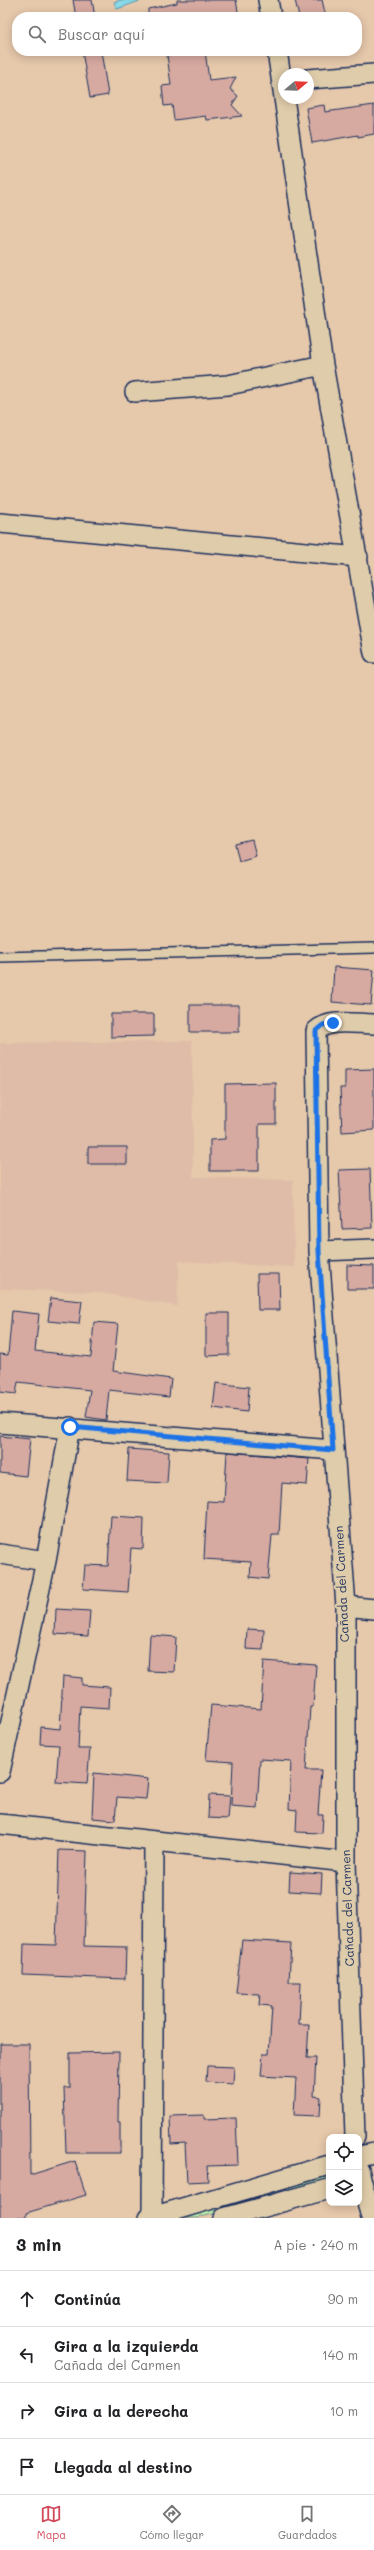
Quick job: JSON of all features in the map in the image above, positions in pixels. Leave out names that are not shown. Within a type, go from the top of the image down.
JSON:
[{"type":"street","points":[[268,0],[270,12]]},
{"type":"street","points":[[278,56],[280,68]]},
{"type":"street","points":[[314,79],[374,74]]},
{"type":"street","points":[[286,104],[323,365],[374,653]]},
{"type":"street","points":[[135,392],[228,385],[323,365]]},
{"type":"street","points":[[0,524],[358,557]]},
{"type":"street","name":"Cañada del Carmen","points":[[355,2134],[346,1862],[346,1606],[319,1251],[316,1031],[323,1025],[333,1023],[374,1024]]},
{"type":"street","points":[[319,1251],[374,1249]]},
{"type":"street","points":[[0,1423],[70,1427],[333,1450]]},
{"type":"street","points":[[0,1772],[46,1561],[70,1427]]},
{"type":"street","points":[[0,1554],[46,1561]]},
{"type":"street","points":[[346,1606],[374,1609]]},
{"type":"street","points":[[0,1824],[346,1862]]},
{"type":"street","points":[[154,1842],[150,2218],[326,2166]]},
{"type":"street","points":[[362,2155],[374,2153]]},
{"type":"street","points":[[363,2177],[371,2218]]},
{"type":"street","points":[[224,2218],[326,2190]]},
{"type":"lane","points":[[0,957],[374,948]]},
{"type":"shaded area","points":[[192,1041],[193,1177],[293,1180],[294,1267],[179,1261],[177,1306],[95,1292],[0,1289],[0,1043]]},
{"type":"green space","points":[[326,2177],[326,2182],[198,2218],[181,2218]]},
{"type":"water","points":[[121,0],[140,1],[117,9],[114,2]]},
{"type":"building","points":[[73,0],[92,0],[94,12],[75,12]]},
{"type":"building","points":[[177,0],[236,0],[238,12],[148,12],[148,9],[177,3]]},
{"type":"building","points":[[295,0],[322,0],[325,12],[298,12]]},
{"type":"building","points":[[83,56],[102,56],[108,95],[90,98]]},
{"type":"building","points":[[167,56],[206,56],[209,80],[236,77],[230,89],[238,96],[232,105],[242,116],[207,120],[206,116],[174,120],[172,105],[164,106],[162,86],[171,85]]},
{"type":"building","points":[[324,105],[325,112],[374,105],[374,134],[358,137],[358,135],[312,143],[306,108]]},
{"type":"building","points":[[252,840],[256,856],[239,861],[235,844]]},
{"type":"building","points":[[334,967],[374,970],[371,1005],[332,1002]]},
{"type":"building","points":[[190,1005],[239,1005],[239,1032],[190,1032]]},
{"type":"building","points":[[111,1014],[154,1014],[154,1036],[111,1037]]},
{"type":"building","points":[[374,1069],[374,1130],[342,1132],[340,1088],[345,1088],[345,1070]]},
{"type":"building","points":[[276,1083],[276,1124],[259,1124],[259,1171],[210,1171],[210,1140],[225,1139],[225,1084]]},
{"type":"building","points":[[88,1147],[127,1147],[127,1164],[88,1164]]},
{"type":"building","points":[[370,1169],[372,1228],[342,1229],[339,1170]]},
{"type":"building","points":[[347,1265],[374,1266],[374,1289],[347,1289]]},
{"type":"building","points":[[257,1274],[279,1274],[280,1310],[258,1310]]},
{"type":"building","points":[[51,1298],[82,1301],[79,1324],[48,1321]]},
{"type":"building","points":[[12,1311],[39,1314],[35,1351],[91,1357],[94,1322],[118,1324],[113,1371],[171,1379],[169,1397],[109,1390],[106,1420],[86,1417],[90,1390],[18,1382],[16,1394],[0,1392],[0,1354],[8,1355]]},
{"type":"building","points":[[206,1313],[229,1313],[229,1355],[206,1356]]},
{"type":"building","points":[[216,1383],[249,1387],[247,1412],[213,1408]]},
{"type":"building","points":[[0,1436],[30,1439],[26,1476],[0,1473]]},
{"type":"building","points":[[129,1449],[169,1452],[167,1483],[127,1481]]},
{"type":"building","points":[[227,1452],[309,1459],[307,1485],[282,1483],[279,1535],[272,1535],[268,1579],[250,1577],[251,1562],[204,1559],[207,1501],[224,1502]]},
{"type":"building","points":[[111,1516],[144,1518],[143,1549],[131,1548],[128,1592],[83,1589],[85,1565],[108,1566]]},
{"type":"building","points":[[56,1609],[90,1611],[88,1636],[55,1634]]},
{"type":"building","points":[[247,1629],[264,1630],[263,1650],[246,1649]]},
{"type":"building","points":[[150,1635],[176,1637],[174,1672],[148,1671]]},
{"type":"building","points":[[264,1661],[316,1665],[313,1707],[310,1707],[306,1770],[321,1770],[318,1815],[323,1815],[322,1833],[296,1832],[297,1810],[289,1809],[291,1761],[260,1759],[257,1808],[231,1806],[233,1762],[206,1760],[211,1705],[261,1709]]},
{"type":"building","points":[[63,1676],[82,1678],[82,1685],[110,1687],[109,1708],[80,1706],[78,1749],[90,1749],[87,1784],[56,1782],[59,1745],[40,1744],[41,1727],[60,1729]]},
{"type":"building","points":[[94,1773],[148,1779],[146,1799],[117,1797],[115,1820],[92,1818]]},
{"type":"building","points":[[209,1795],[230,1796],[228,1819],[208,1818]]},
{"type":"building","points":[[59,1850],[87,1851],[84,1946],[126,1947],[125,1979],[23,1975],[24,1944],[56,1945]]},
{"type":"building","points":[[290,1872],[322,1874],[321,1893],[289,1891]]},
{"type":"building","points":[[242,1940],[291,1943],[289,1982],[301,1982],[299,2024],[309,2024],[307,2058],[316,2058],[314,2096],[321,2097],[320,2116],[294,2115],[296,2078],[261,2076],[263,2054],[269,2054],[272,2006],[259,2005],[260,1994],[236,1993]]},
{"type":"building","points":[[0,2044],[29,2044],[30,2175],[75,2161],[86,2195],[26,2213],[26,2218],[0,2218]]},
{"type":"building","points":[[119,2052],[118,2122],[120,2122],[120,2153],[66,2153],[64,2088],[70,2088],[70,2053]]},
{"type":"building","points":[[207,2066],[234,2067],[233,2084],[206,2082]]},
{"type":"building","points":[[204,2115],[204,2119],[236,2118],[238,2165],[207,2166],[208,2181],[187,2182],[185,2143],[171,2144],[170,2116]]},
{"type":"route","points":[[70,1427],[333,1450],[319,1251],[316,1031],[323,1025],[333,1023]]}]
